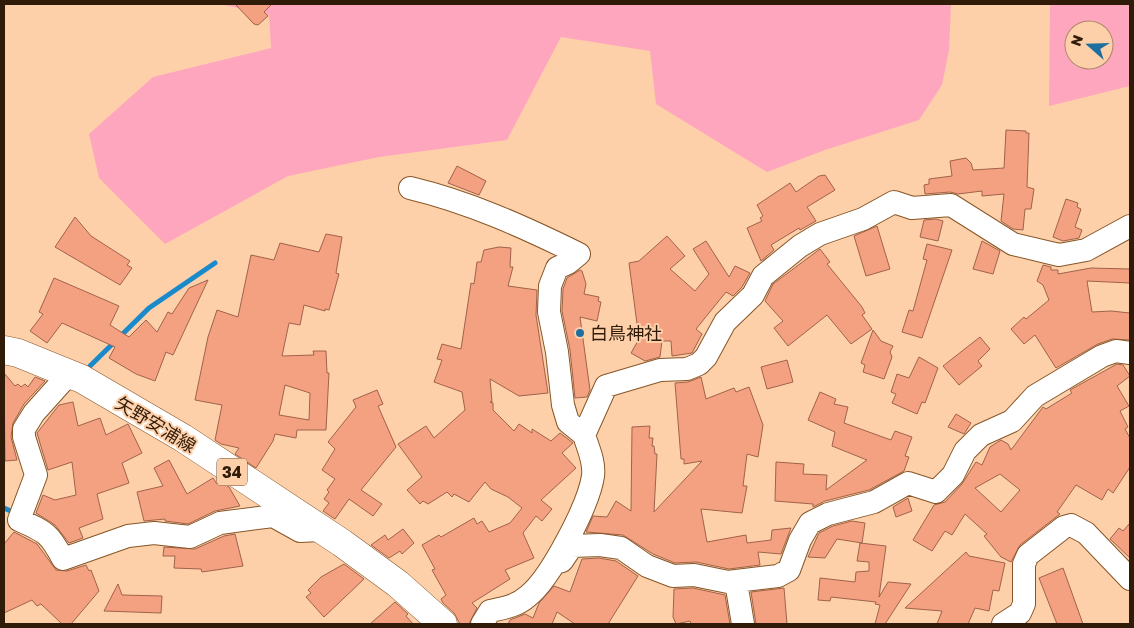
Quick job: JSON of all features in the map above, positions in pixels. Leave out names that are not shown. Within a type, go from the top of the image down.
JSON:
[{"type":"main road","name":"矢野安浦線","points":[[4,350],[18,353],[70,374],[183,438],[398,584],[443,624]]},
{"type":"street","points":[[410,188],[437,195],[519,224],[579,254],[557,268],[550,286],[548,312],[557,352],[564,410],[568,422],[584,435],[592,458],[593,476],[576,523],[555,564],[528,597],[510,607],[490,611],[482,624]]},
{"type":"street","points":[[584,435],[606,386],[660,370],[687,369],[699,364],[706,357],[725,322],[753,295],[763,276],[800,246],[820,234],[863,219],[894,202],[912,208],[951,205],[1013,244],[1059,255],[1086,250],[1130,226]]},
{"type":"street","points":[[555,564],[562,561],[572,546],[600,545],[621,548],[647,566],[673,576],[694,575],[719,582],[736,582],[778,576],[789,570],[800,540],[810,523],[828,514],[874,502],[908,483],[936,492],[953,475],[965,451],[981,435],[1012,421],[1035,396],[1102,356],[1116,351],[1130,354]]},
{"type":"street","points":[[70,374],[34,413],[24,429],[24,437],[36,475],[19,520],[45,532],[52,538],[63,559],[128,536],[154,533],[190,537],[220,523],[273,516],[300,531],[321,530]]},
{"type":"street","points":[[1002,624],[1020,613],[1024,604],[1024,564],[1028,555],[1064,527],[1071,525],[1086,533],[1130,579]]},
{"type":"street","points":[[736,582],[743,624]]},
{"type":"shaded area","points":[[220,4],[951,4],[949,50],[942,85],[919,120],[825,150],[767,172],[656,104],[650,51],[561,37],[507,140],[379,157],[288,176],[165,244],[99,178],[89,134],[153,77],[271,48],[269,15]]},
{"type":"shaded area","points":[[1050,4],[1130,4],[1130,86],[1049,106]]},
{"type":"building","points":[[235,4],[272,4],[264,12],[268,16],[258,25],[254,24]]},
{"type":"building","points":[[1006,130],[1026,131],[1026,133],[1029,133],[1027,187],[1034,189],[1031,209],[1025,209],[1023,230],[1013,229],[1001,221],[1004,194],[982,196],[982,191],[958,194],[950,192],[925,194],[924,185],[929,184],[929,179],[952,176],[950,161],[966,158],[971,163],[973,170],[1004,168]]},
{"type":"building","points":[[457,166],[486,181],[479,195],[448,183]]},
{"type":"building","points":[[825,175],[835,190],[807,207],[816,221],[800,230],[799,228],[771,245],[774,250],[761,261],[747,228],[762,221],[760,218],[763,216],[757,205],[790,183],[796,192],[819,176]]},
{"type":"building","points":[[1066,199],[1078,203],[1077,207],[1081,209],[1075,227],[1082,230],[1079,238],[1063,241],[1053,237]]},
{"type":"building","points":[[75,217],[91,236],[130,261],[127,265],[132,268],[120,285],[55,247]]},
{"type":"building","points":[[936,219],[943,221],[938,241],[920,237],[924,220]]},
{"type":"building","points":[[877,226],[890,269],[866,276],[854,236]]},
{"type":"building","points":[[326,234],[342,237],[336,273],[339,274],[329,310],[325,309],[325,311],[304,305],[300,325],[289,323],[282,356],[314,355],[313,351],[326,351],[327,373],[329,373],[326,430],[297,430],[296,438],[275,434],[273,441],[256,468],[235,454],[239,448],[221,444],[215,440],[222,405],[195,400],[208,337],[217,310],[238,317],[251,255],[274,260],[280,243],[319,252]],"holes":[[[285,385],[310,393],[309,420],[279,415]]]},
{"type":"building","points":[[667,236],[685,256],[670,269],[695,291],[709,274],[693,249],[706,241],[729,277],[735,266],[750,273],[742,287],[733,296],[726,292],[696,329],[702,334],[692,353],[672,356],[671,341],[662,341],[660,357],[645,361],[631,353],[639,339],[629,263],[639,261]]},
{"type":"building","points":[[982,241],[1000,251],[993,274],[973,269]]},
{"type":"building","points":[[927,244],[952,250],[922,338],[902,332],[909,310],[913,311],[927,260],[923,259]]},
{"type":"building","points":[[499,247],[511,248],[510,267],[513,267],[508,286],[537,290],[536,315],[548,393],[519,396],[490,379],[492,402],[490,402],[493,403],[493,410],[514,431],[519,424],[532,433],[532,429],[551,441],[560,433],[573,443],[562,453],[576,468],[541,500],[552,509],[542,521],[536,516],[523,533],[534,558],[505,570],[510,579],[472,603],[477,608],[469,624],[460,624],[454,613],[441,599],[446,595],[432,570],[435,569],[422,545],[439,535],[441,537],[474,518],[477,524],[482,521],[489,532],[510,523],[522,508],[508,497],[491,489],[485,482],[469,502],[454,494],[452,497],[447,492],[428,504],[423,501],[420,504],[407,490],[422,477],[398,444],[426,426],[434,438],[465,410],[462,392],[434,382],[442,360],[437,359],[442,344],[461,349],[471,283],[474,284],[477,262],[481,262],[484,250]]},
{"type":"building","points":[[820,249],[830,262],[827,264],[862,307],[865,313],[862,315],[872,329],[851,344],[827,315],[788,346],[774,328],[783,321],[765,301],[773,284]]},
{"type":"building","points":[[1043,265],[1051,267],[1051,270],[1058,270],[1058,274],[1091,268],[1130,269],[1130,283],[1087,281],[1092,312],[1130,313],[1130,340],[1112,339],[1098,344],[1056,368],[1035,335],[1024,344],[1011,329],[1024,317],[1026,319],[1049,300],[1043,285],[1037,281]]},
{"type":"building","points":[[580,270],[586,284],[584,294],[599,297],[598,301],[601,302],[597,321],[580,317],[590,390],[587,397],[575,398],[570,350],[562,311],[563,289],[567,278]]},
{"type":"building","points":[[54,278],[119,306],[110,325],[129,337],[146,320],[157,332],[168,312],[172,314],[189,288],[208,280],[173,355],[166,352],[155,381],[136,374],[109,358],[115,347],[62,323],[47,343],[30,331],[43,314],[39,312]]},
{"type":"building","points":[[873,330],[881,341],[893,346],[890,352],[892,357],[884,379],[863,372],[865,365],[861,363]]},
{"type":"building","points":[[980,337],[990,349],[978,361],[982,366],[959,385],[943,366]]},
{"type":"building","points":[[919,357],[938,368],[925,403],[922,402],[917,414],[892,403],[896,394],[891,392],[897,374],[909,378]]},
{"type":"building","points":[[787,360],[793,382],[767,389],[761,367]]},
{"type":"building","points":[[1117,364],[1123,365],[1130,376],[1117,386],[1129,406],[1120,411],[1128,427],[1125,429],[1130,438],[1130,467],[1113,493],[1108,489],[1102,500],[1076,485],[1057,512],[1060,514],[1020,545],[1011,562],[1001,557],[984,536],[987,534],[965,514],[952,535],[945,531],[932,551],[913,540],[934,505],[945,502],[962,484],[976,462],[982,465],[990,447],[1001,440],[1008,444],[1011,450],[1043,407],[1046,409],[1072,393],[1070,390]],"holes":[[[1000,474],[1020,490],[1001,512],[975,488]]]},
{"type":"building","points":[[4,373],[15,386],[18,384],[21,387],[25,384],[28,387],[35,377],[45,381],[24,404],[13,423],[11,437],[17,460],[5,461]]},
{"type":"building","points":[[701,377],[706,399],[734,388],[736,392],[749,387],[763,425],[758,457],[747,454],[743,486],[747,486],[742,513],[701,509],[707,542],[746,535],[747,543],[771,540],[772,530],[791,528],[781,554],[758,552],[760,565],[729,569],[696,562],[675,563],[653,554],[623,535],[586,532],[593,516],[607,517],[616,501],[631,511],[632,427],[650,426],[649,438],[653,438],[652,446],[654,446],[655,454],[657,454],[654,512],[702,461],[684,464],[684,459],[681,459],[675,383],[688,382]]},
{"type":"building","points":[[377,390],[383,404],[378,406],[396,447],[361,490],[382,504],[373,516],[349,499],[335,519],[323,511],[329,503],[324,499],[329,492],[327,490],[335,479],[322,470],[335,449],[328,442],[356,407],[353,400]]},
{"type":"building","points":[[820,392],[836,399],[834,404],[848,407],[844,423],[891,440],[895,431],[912,437],[905,456],[909,457],[904,471],[869,490],[825,501],[813,507],[813,504],[775,501],[776,462],[804,464],[803,474],[827,475],[826,490],[867,460],[832,446],[835,432],[808,420]]},
{"type":"building","points":[[73,402],[78,426],[100,418],[106,435],[128,424],[142,453],[122,463],[129,483],[97,494],[103,519],[79,528],[83,538],[69,543],[55,525],[36,513],[43,495],[55,500],[76,495],[72,462],[48,470],[37,433],[59,405]]},
{"type":"building","points":[[956,414],[971,423],[964,434],[948,427]]},
{"type":"building","points":[[169,460],[187,494],[213,478],[217,484],[220,481],[229,487],[240,506],[215,511],[188,524],[165,521],[165,519],[144,521],[137,492],[163,486],[154,468]]},
{"type":"building","points":[[908,498],[912,511],[896,517],[893,507]]},
{"type":"building","points":[[852,521],[865,523],[862,543],[837,539],[825,558],[808,557],[819,533],[833,526]]},
{"type":"building","points":[[1130,523],[1130,558],[1110,539],[1119,528],[1123,531]]},
{"type":"building","points":[[403,529],[414,543],[402,554],[400,551],[389,558],[371,545],[385,535],[388,540]]},
{"type":"building","points":[[14,532],[37,544],[56,570],[67,571],[86,565],[89,571],[91,570],[99,591],[71,624],[62,624],[41,604],[37,606],[32,600],[4,613],[4,544]]},
{"type":"building","points":[[235,534],[243,566],[202,572],[201,569],[174,568],[175,556],[163,556],[164,547],[195,549],[224,536]]},
{"type":"building","points":[[860,543],[886,546],[879,597],[888,582],[911,584],[885,624],[875,624],[880,605],[875,604],[876,602],[831,597],[830,601],[818,600],[820,578],[855,582],[856,572],[869,571],[869,562],[857,561]]},
{"type":"building","points":[[966,552],[969,556],[1005,563],[999,591],[993,590],[989,611],[975,608],[968,624],[937,624],[942,611],[905,608]]},
{"type":"building","points":[[599,558],[616,561],[638,576],[608,624],[575,624],[557,612],[552,624],[508,624],[510,620],[525,614],[533,618],[539,603],[554,586],[570,592],[582,559]]},
{"type":"building","points":[[344,564],[364,579],[324,617],[306,597],[311,593],[308,590],[321,577]]},
{"type":"building","points":[[1063,568],[1083,624],[1057,624],[1039,578]]},
{"type":"building","points":[[118,584],[122,595],[162,596],[161,613],[104,611]]},
{"type":"building","points":[[693,588],[725,595],[730,624],[691,624],[690,621],[676,624],[673,617],[674,589]]},
{"type":"building","points":[[784,588],[787,624],[756,624],[751,592]]},
{"type":"building","points":[[395,602],[408,614],[406,616],[413,624],[370,624]]},
{"type":"waterway","points":[[90,366],[149,308],[215,263]]},
{"type":"waterway","points":[[4,508],[15,513]]},
{"type":"place","name":"白鳥神社","points":[[580,333]]}]
